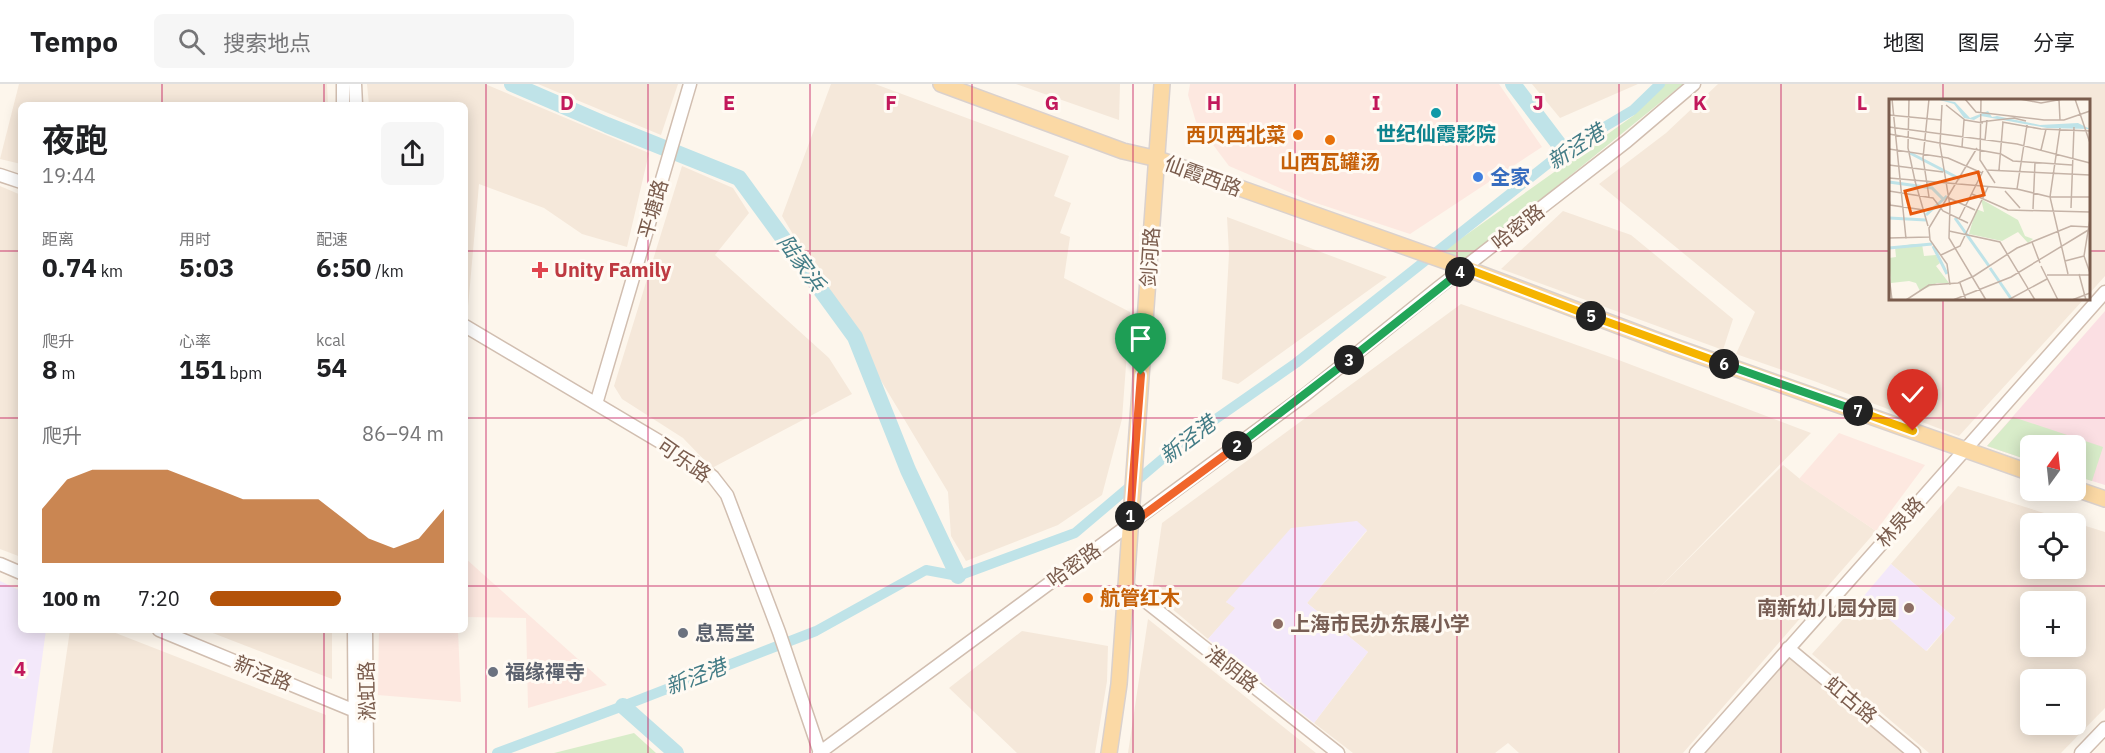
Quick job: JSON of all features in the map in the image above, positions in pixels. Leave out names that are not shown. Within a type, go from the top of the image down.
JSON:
[{"type":"main road","name":"仙霞西路","points":[[941,84],[1123,151],[1158,159],[1465,268],[1672,346],[2020,469]]},
{"type":"main road","name":"剑河路","points":[[1109,753],[1119,684],[1162,84]]},
{"type":"main road","points":[[2086,492],[2105,499]]},
{"type":"street","points":[[343,84],[343,102]]},
{"type":"street","points":[[355,84],[356,102]]},
{"type":"street","name":"平塘路","points":[[596,404],[690,84]]},
{"type":"street","name":"哈密路","points":[[820,753],[1305,395],[1627,141],[1694,84]]},
{"type":"street","points":[[0,175],[18,181]]},
{"type":"street","name":"林泉路","points":[[1695,753],[2105,292]]},
{"type":"street","name":"可乐路","points":[[468,328],[694,462],[713,477],[726,495],[779,632],[820,753]]},
{"type":"street","points":[[0,564],[18,572]]},
{"type":"street","name":"淮阴路","points":[[1125,585],[1338,753]]},
{"type":"street","name":"新泾路","points":[[166,633],[361,712]]},
{"type":"street","name":"淞虹路","points":[[354,633],[367,753]]},
{"type":"street","name":"淞虹路","points":[[355,753],[361,712],[366,633]]},
{"type":"street","name":"虹古路","points":[[1788,648],[1914,753]]},
{"type":"street","points":[[2080,753],[2105,728]]},
{"type":"shaded area","points":[[19,84],[327,84],[328,102],[18,102],[18,163],[0,159]]},
{"type":"shaded area","points":[[367,84],[485,84],[649,153],[627,247],[582,234],[544,208],[479,184],[468,307],[468,102],[369,102]]},
{"type":"shaded area","points":[[538,84],[678,84],[661,135]]},
{"type":"shaded area","points":[[831,84],[875,84],[1069,156],[1054,196],[1071,203],[1060,233],[1070,237],[1064,278],[1130,312],[1122,419],[1102,495],[1058,525],[966,561],[951,536],[948,492],[782,216]]},
{"type":"shaded area","points":[[1016,84],[1120,84],[1119,120]]},
{"type":"shaded area","points":[[1190,84],[1499,84],[1542,147],[1410,234],[1310,201],[1229,166],[1196,122],[1188,95]]},
{"type":"shaded area","points":[[1532,84],[1638,84],[1560,118]]},
{"type":"shaded area","points":[[1718,84],[2105,84],[2105,276],[2090,293],[2090,99],[1889,99],[1889,300],[2083,300],[1959,436],[1736,354],[1755,312],[1599,184],[1666,133]]},
{"type":"shaded area","points":[[682,166],[733,188],[749,213],[715,255],[829,358],[852,394],[712,468],[683,438],[622,399],[614,386]]},
{"type":"shaded area","points":[[0,186],[18,194],[18,556],[0,549]]},
{"type":"shaded area","points":[[1563,211],[1631,235],[1733,319],[1723,350],[1501,269]]},
{"type":"shaded area","points":[[1227,217],[1387,277],[1238,384],[1222,379],[1229,254]]},
{"type":"shaded area","points":[[1461,304],[1616,359],[1811,433],[1652,595],[1783,465],[1876,531],[1683,753],[1519,753],[1508,743],[1495,753],[1353,753],[1314,723],[1368,652],[1307,603],[1367,531],[1356,521],[1226,602],[1236,608],[1208,639],[1152,592],[1162,523]]},
{"type":"shaded area","points":[[2105,311],[2105,485],[2086,479],[2086,435],[2020,435],[2020,457],[1987,446]]},
{"type":"shaded area","points":[[1839,433],[1925,465],[1876,531],[1799,479]]},
{"type":"shaded area","points":[[1958,486],[2044,513],[2020,513],[2020,579],[2086,579],[2086,526],[2105,532],[2105,708],[2086,727],[2086,669],[2020,669],[2020,735],[2079,735],[2061,753],[1929,753],[1812,654],[1863,597],[1927,651],[1955,618],[1891,564]]},
{"type":"shaded area","name":"上海市民办东展小学","points":[[1357,521],[1367,530],[1307,603],[1368,652],[1314,723],[1208,639],[1235,608],[1226,602],[1291,528]]},
{"type":"shaded area","points":[[468,561],[607,685],[528,708],[526,618],[468,617]]},
{"type":"shaded area","name":"南新幼儿园分园","points":[[1891,564],[1955,618],[1926,651],[1863,597]]},
{"type":"shaded area","points":[[0,581],[18,590],[18,633],[46,633],[29,753],[0,753]]},
{"type":"shaded area","points":[[1148,619],[1316,753],[1128,753]]},
{"type":"shaded area","points":[[1022,631],[1108,646],[1107,681],[1095,753],[1017,753],[949,688]]},
{"type":"shaded area","points":[[70,633],[116,633],[326,715],[325,753],[52,753]]},
{"type":"shaded area","points":[[213,633],[332,633],[332,679]]},
{"type":"shaded area","points":[[379,633],[458,633],[461,702],[378,695]]},
{"type":"shaded area","points":[[1788,654],[1908,753],[1700,753]]},
{"type":"green space","points":[[1665,84],[1683,84],[1465,261],[1442,252],[1633,116]]},
{"type":"green space","points":[[2013,417],[2067,435],[2020,435],[2020,457],[1987,446]]},
{"type":"green space","points":[[2086,441],[2103,447],[2092,481],[2086,479]]},
{"type":"green space","points":[[634,733],[656,753],[554,753]]},
{"type":"waterway","name":"陆家浜","points":[[512,84],[739,178],[855,337],[908,470],[958,576]]},
{"type":"waterway","points":[[1513,84],[1564,151]]},
{"type":"waterway","name":"新泾港","points":[[497,753],[816,631],[926,570],[958,576],[1075,533],[1180,444],[1296,363],[1564,151],[1633,110],[1660,84]]},
{"type":"waterway","points":[[623,706],[676,753]]},
{"type":"place","name":"世纪仙霞影院","points":[[1436,113]]},
{"type":"place","name":"西贝西北菜","points":[[1298,135]]},
{"type":"place","name":"山西瓦罐汤","points":[[1330,140]]},
{"type":"place","name":"全家","points":[[1478,177]]},
{"type":"place","name":"Unity Family","points":[[540,270]]},
{"type":"place","name":"航管红木","points":[[1088,598]]},
{"type":"place","name":"南新幼儿园分园","points":[[1909,608]]},
{"type":"place","name":"上海市民办东展小学","points":[[1278,624]]},
{"type":"place","name":"息焉堂","points":[[683,633]]},
{"type":"place","name":"福缘禪寺","points":[[493,672]]},
{"type":"route","points":[[1141,375],[1130,525],[1305,395],[1465,268],[1672,346],[1913,431]]}]
